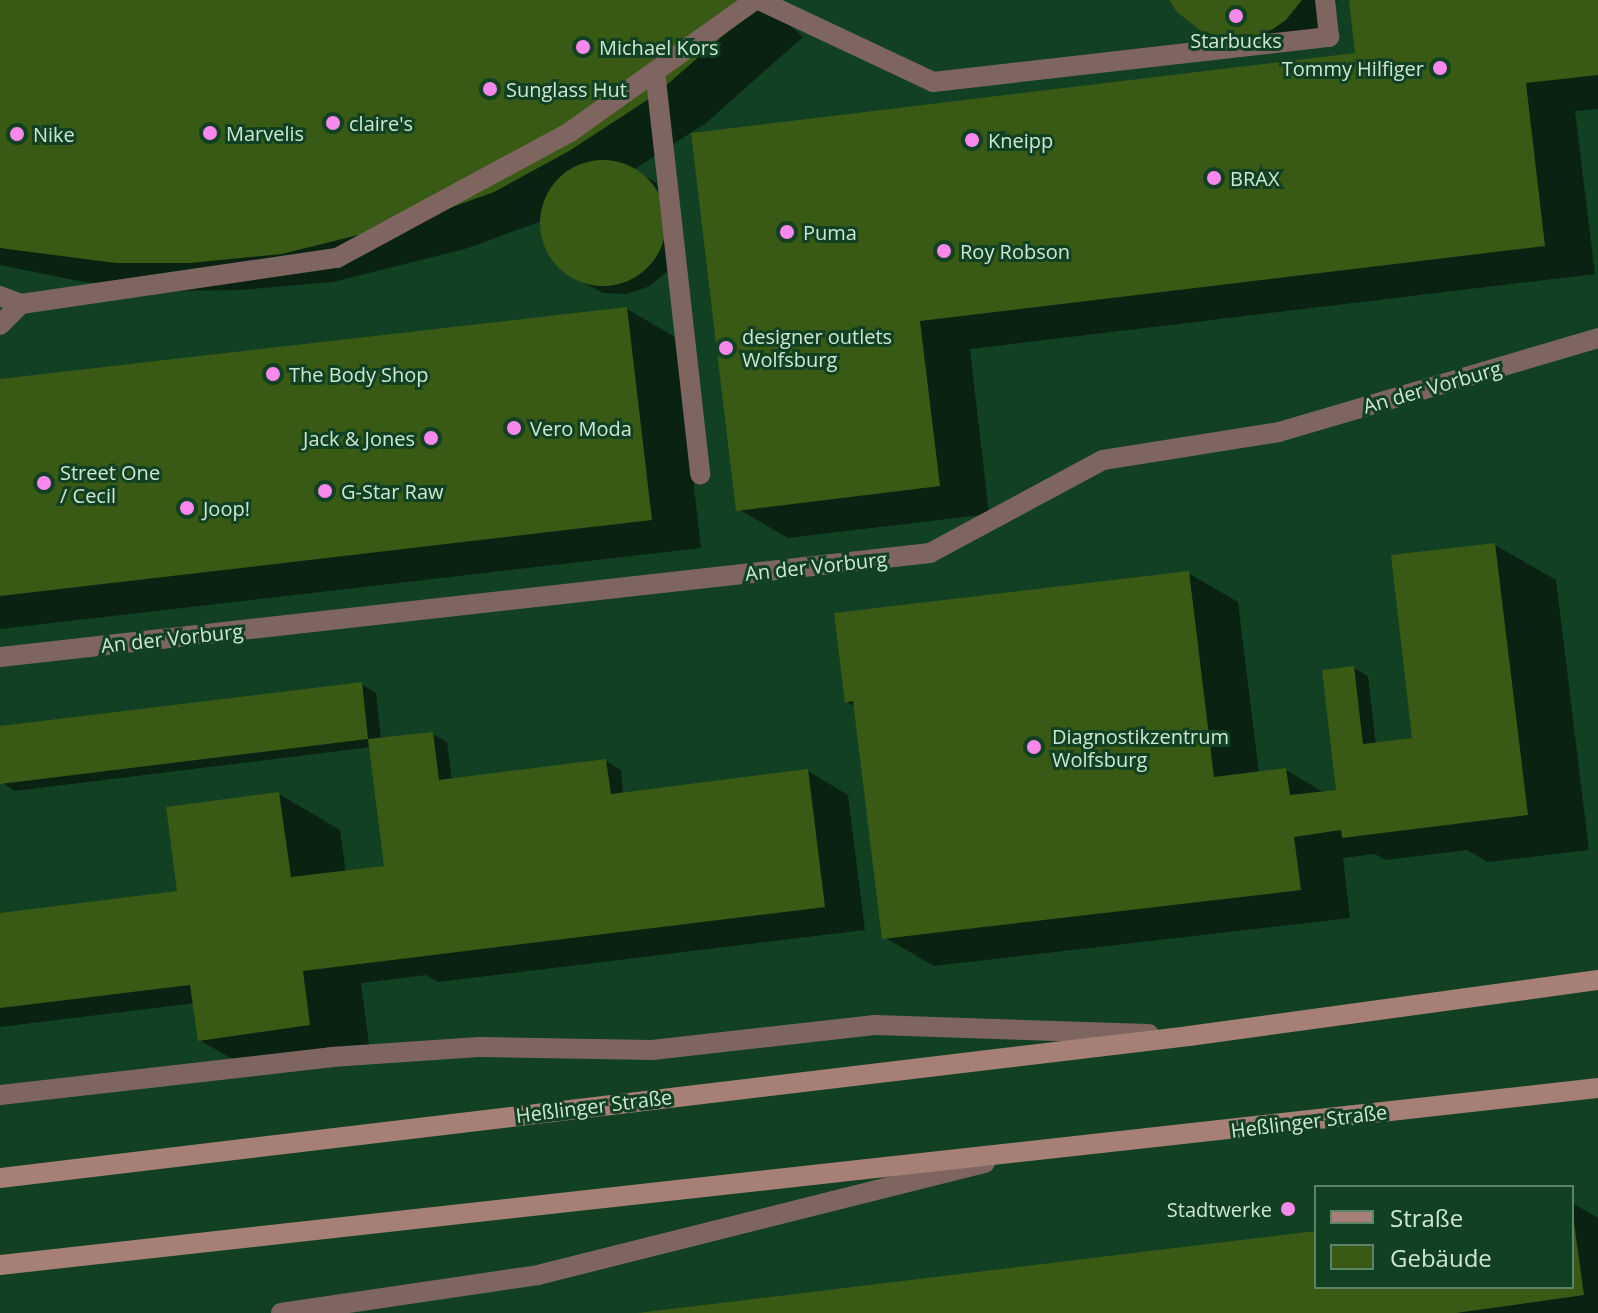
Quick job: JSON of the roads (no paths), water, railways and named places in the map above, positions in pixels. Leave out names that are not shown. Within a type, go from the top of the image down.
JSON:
[{"type":"main road","name":"Heßlinger Straße","points":[[0,1178],[1189,1036],[1598,980]]},
{"type":"main road","name":"Heßlinger Straße","points":[[0,1265],[1598,1088]]},
{"type":"street","points":[[0,296],[21,304],[337,258],[570,132],[757,0],[933,82],[1329,37],[1325,0]]},
{"type":"street","points":[[655,71],[700,475]]},
{"type":"street","points":[[0,325],[21,304]]},
{"type":"street","name":"An der Vorburg","points":[[0,657],[930,553],[1103,460],[1279,432],[1598,338]]},
{"type":"street","name":"Heßlinger Straße","points":[[0,1095],[331,1057],[479,1047],[652,1050],[875,1025],[1189,1036]]},
{"type":"street","name":"Heßlinger Straße","points":[[281,1313],[538,1275],[1021,1154]]},
{"type":"place","name":"Starbucks","points":[[1236,16]]},
{"type":"place","name":"Michael Kors","points":[[583,47]]},
{"type":"place","name":"Tommy Hilfiger","points":[[1440,68]]},
{"type":"place","name":"Sunglass Hut","points":[[490,89]]},
{"type":"place","name":"claire's","points":[[333,123]]},
{"type":"place","name":"Marvelis","points":[[210,133]]},
{"type":"place","name":"Nike","points":[[17,134]]},
{"type":"place","name":"Kneipp","points":[[972,140]]},
{"type":"place","name":"BRAX","points":[[1214,178]]},
{"type":"place","name":"Puma","points":[[787,232]]},
{"type":"place","name":"Roy Robson","points":[[944,251]]},
{"type":"place","name":"designer outlets Wolfsburg","points":[[726,348]]},
{"type":"place","name":"The Body Shop","points":[[273,374]]},
{"type":"place","name":"Vero Moda","points":[[514,428]]},
{"type":"place","name":"Jack & Jones","points":[[431,438]]},
{"type":"place","name":"Street One / Cecil","points":[[44,483]]},
{"type":"place","name":"G-Star Raw","points":[[325,491]]},
{"type":"place","name":"Joop!","points":[[187,508]]},
{"type":"place","name":"Diagnostikzentrum Wolfsburg","points":[[1034,747]]},
{"type":"place","name":"Stadtwerke","points":[[1288,1209]]}]
